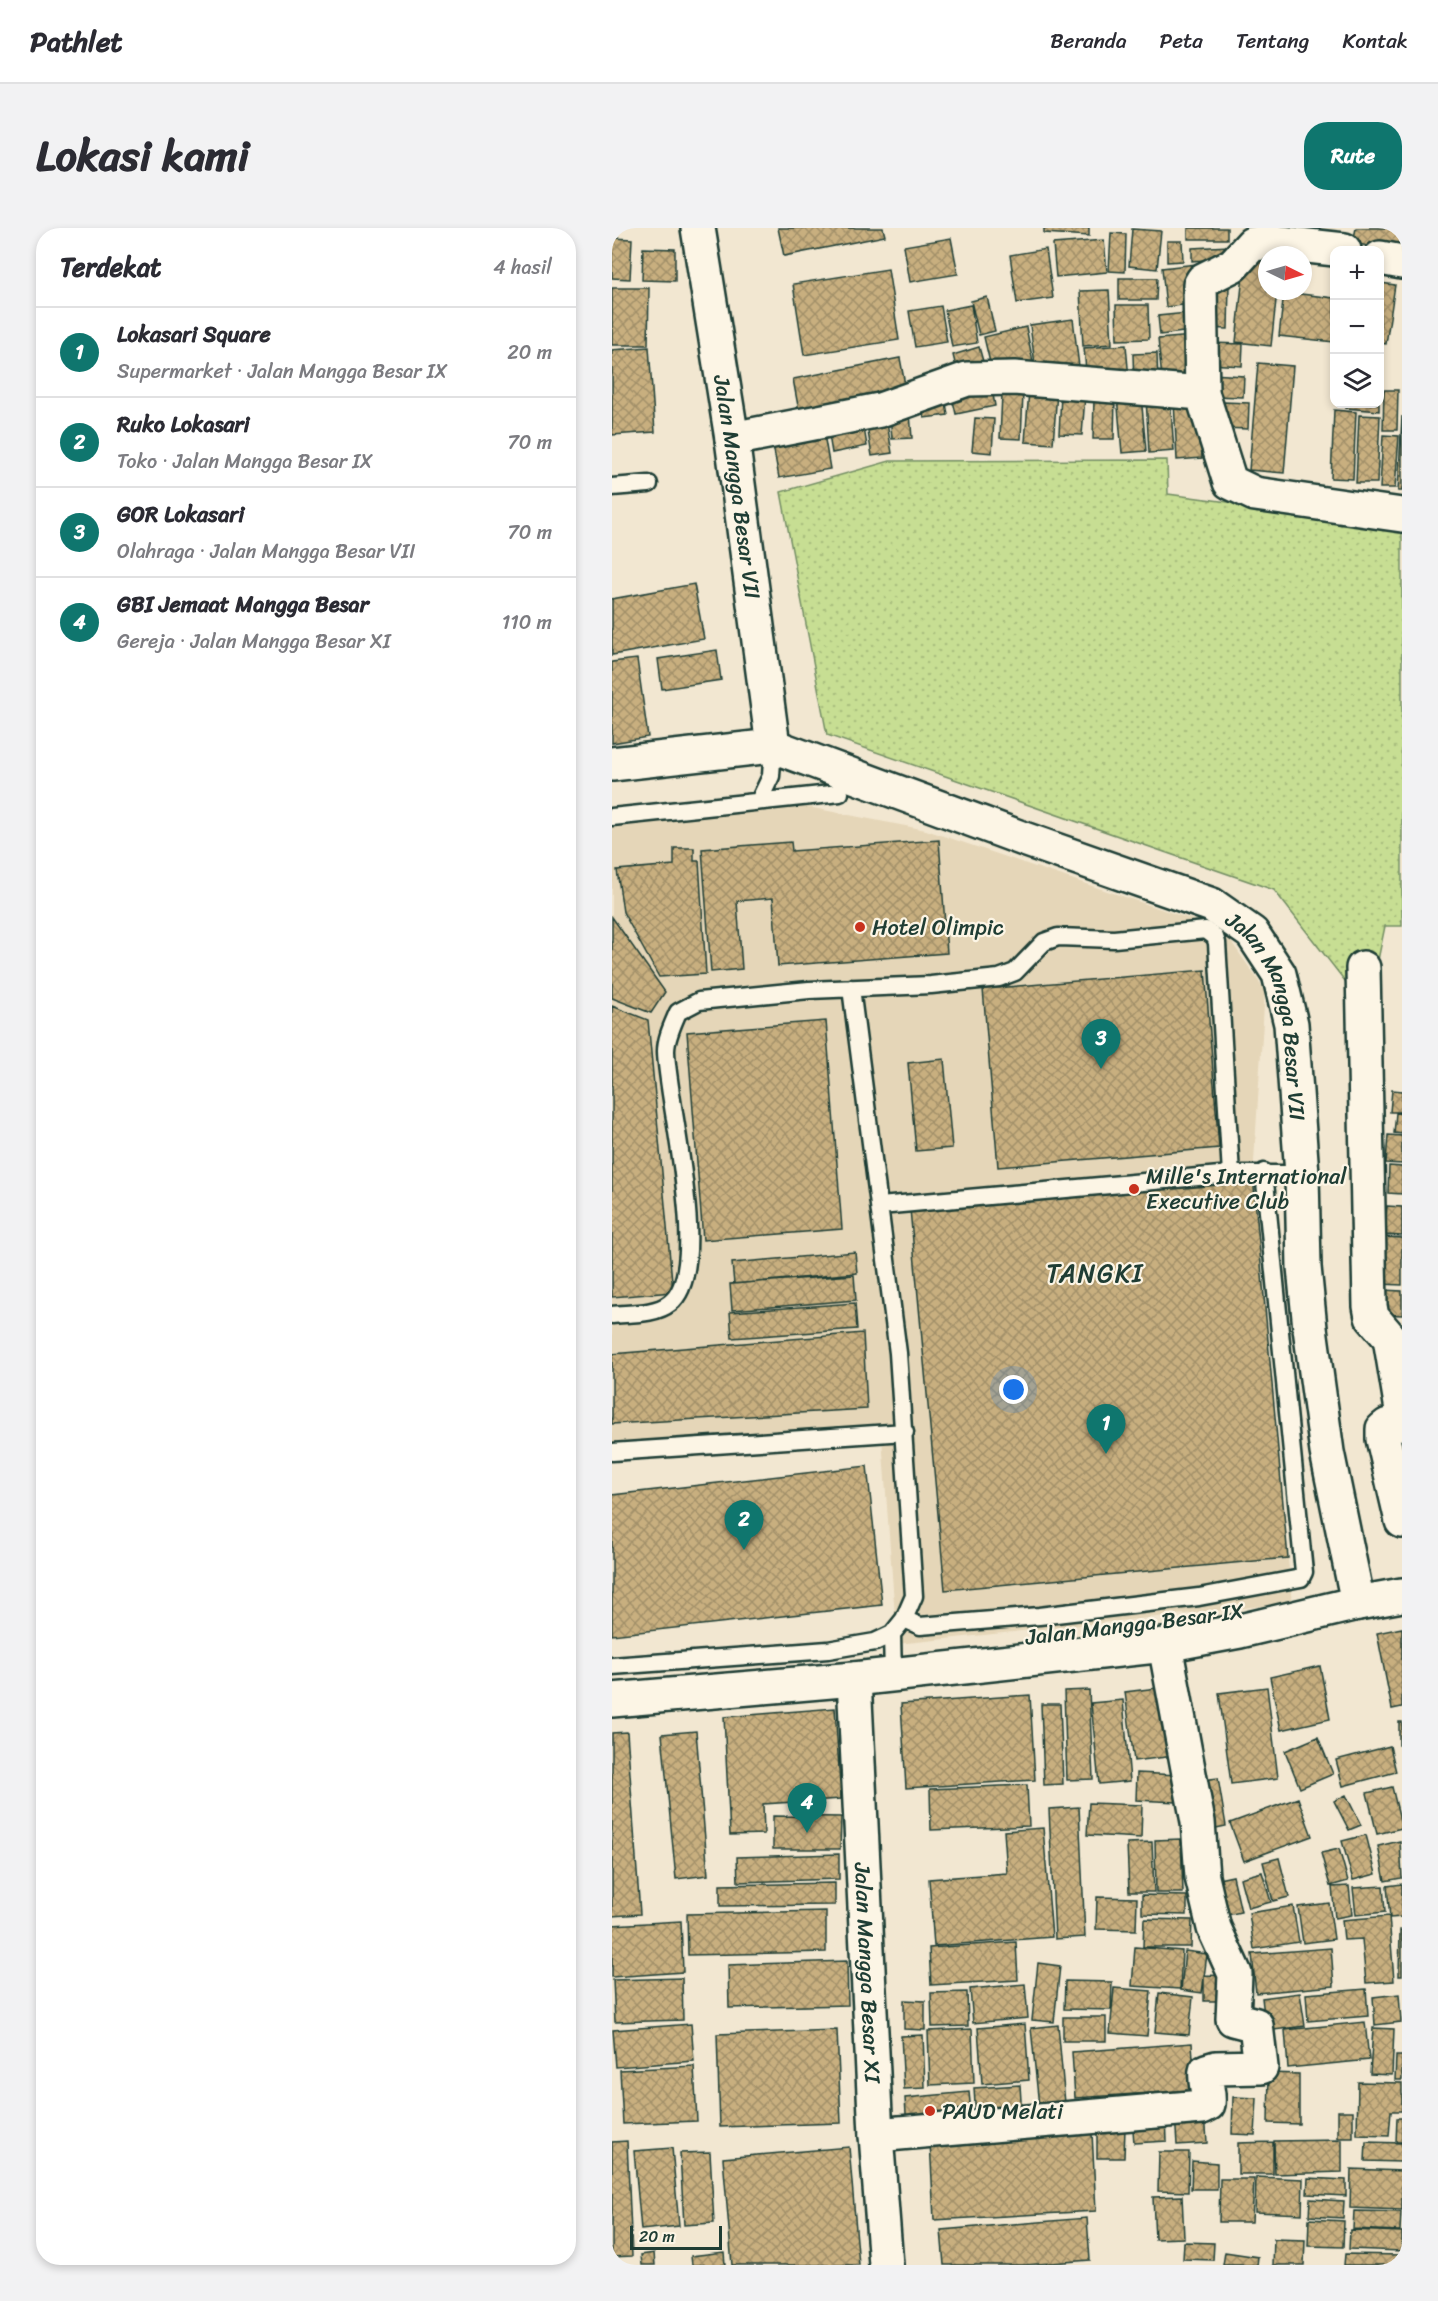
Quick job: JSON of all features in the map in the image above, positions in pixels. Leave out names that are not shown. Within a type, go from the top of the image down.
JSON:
[{"type":"street","name":"Jalan Mangga Besar VII","points":[[698,228],[732,439],[773,746]]},
{"type":"street","points":[[1345,246],[1349,228]]},
{"type":"street","points":[[1330,248],[1272,242],[1252,244],[1233,265],[1203,280],[1200,285],[1202,393],[1230,482],[1239,488],[1255,495],[1402,516]]},
{"type":"street","points":[[1384,259],[1402,262]]},
{"type":"street","points":[[732,439],[880,410],[967,379],[1014,378],[1202,393]]},
{"type":"street","name":"Jalan Mangga Besar VII","points":[[612,764],[773,746],[1024,839],[1212,905],[1252,933],[1279,974],[1291,1024],[1302,1174],[1304,1267],[1310,1328],[1320,1415],[1355,1595]]},
{"type":"street","points":[[1362,968],[1370,1306],[1372,1317],[1390,1338],[1402,1410]]},
{"type":"street","points":[[1402,1423],[1388,1425],[1383,1429],[1383,1438],[1402,1521]]},
{"type":"street","points":[[1355,1595],[1402,1595]]},
{"type":"street","name":"Jalan Mangga Besar IX","points":[[612,1700],[854,1679],[1165,1645],[1240,1631],[1355,1595]]},
{"type":"street","name":"Jalan Mangga Besar IX","points":[[909,1673],[943,1653],[961,1647],[1232,1614],[1355,1595]]},
{"type":"street","points":[[876,2135],[1202,2107],[1208,2104],[1209,2098],[1204,2080],[1206,2072],[1216,2068],[1261,2067],[1256,2025],[1233,2019],[1235,1974],[1214,1928],[1202,1877],[1198,1822],[1165,1645]]},
{"type":"street","name":"Jalan Mangga Besar XI","points":[[854,1679],[876,2135],[886,2265]]},
{"type":"lane","points":[[612,487],[649,484]]},
{"type":"lane","points":[[760,799],[771,776],[773,746]]},
{"type":"lane","points":[[612,817],[760,799],[840,793]]},
{"type":"lane","points":[[612,1315],[652,1311],[671,1302],[686,1280],[684,1172],[666,1050],[678,1012],[699,1001],[851,988],[931,985],[1008,976],[1044,942],[1058,937],[1114,939],[1206,930],[1215,937],[1217,943],[1231,1174]]},
{"type":"lane","points":[[612,1666],[828,1650],[875,1642],[892,1634],[904,1619],[914,1596],[898,1353],[851,988]]},
{"type":"lane","points":[[904,1619],[920,1626],[1039,1616],[1199,1597],[1301,1578],[1304,1572],[1264,1172]]},
{"type":"lane","points":[[880,1206],[1231,1174],[1264,1172],[1302,1174]]},
{"type":"lane","points":[[612,1452],[905,1432]]},
{"type":"lane","points":[[892,1634],[909,1673]]},
{"type":"shaded area","points":[[772,800],[926,830],[1223,930],[1265,990],[1253,1177],[1292,1603],[897,1644],[882,1438],[612,1462],[612,811]]},
{"type":"green space","points":[[1167,460],[1168,494],[1402,525],[1402,926],[1385,926],[1372,989],[1352,990],[1274,890],[827,735],[781,492],[890,461]]},
{"type":"building","points":[[778,228],[883,228],[885,236],[784,256]]},
{"type":"building","points":[[1044,228],[1089,228],[1089,236],[1044,233]]},
{"type":"building","points":[[1188,228],[1227,228],[1227,239],[1188,239]]},
{"type":"building","points":[[1356,228],[1402,228],[1402,253],[1384,249],[1384,246],[1353,243]]},
{"type":"building","points":[[1132,229],[1161,231],[1157,269],[1129,266]]},
{"type":"building","points":[[1111,233],[1126,234],[1125,272],[1109,271]]},
{"type":"building","points":[[612,238],[632,239],[630,279],[612,278]]},
{"type":"building","points":[[951,238],[958,274],[910,282],[904,246]]},
{"type":"building","points":[[1104,240],[1107,272],[1056,277],[1053,244]]},
{"type":"building","points":[[1167,241],[1182,241],[1183,261],[1167,262]]},
{"type":"building","points":[[1229,246],[1230,258],[1192,261],[1192,248]]},
{"type":"building","points":[[643,248],[675,249],[675,281],[642,280]]},
{"type":"building","points":[[1046,249],[1053,298],[1017,303],[1010,255]]},
{"type":"building","points":[[1245,256],[1258,257],[1258,300],[1276,300],[1271,346],[1236,342]]},
{"type":"building","points":[[1196,264],[1200,303],[1166,307],[1162,268]]},
{"type":"building","points":[[888,269],[899,340],[804,355],[793,284]]},
{"type":"building","points":[[1119,278],[1157,278],[1156,300],[1119,300]]},
{"type":"building","points":[[1205,284],[1229,284],[1228,329],[1204,328]]},
{"type":"building","points":[[1384,284],[1395,285],[1386,344],[1384,344]]},
{"type":"building","points":[[612,288],[649,288],[648,345],[612,345]]},
{"type":"building","points":[[1109,290],[1112,344],[1083,346],[1080,291]]},
{"type":"building","points":[[1312,295],[1330,298],[1330,342],[1279,336],[1283,300],[1312,300]]},
{"type":"building","points":[[987,297],[995,331],[979,335],[971,301]]},
{"type":"building","points":[[971,305],[977,343],[952,347],[945,310]]},
{"type":"building","points":[[1116,305],[1148,305],[1149,339],[1117,340]]},
{"type":"building","points":[[941,306],[947,342],[915,347],[909,311]]},
{"type":"building","points":[[1197,312],[1199,330],[1160,335],[1158,316]]},
{"type":"building","points":[[1073,319],[1080,374],[1037,380],[1030,325]]},
{"type":"building","points":[[1026,327],[1033,362],[992,371],[984,337]]},
{"type":"building","points":[[1193,336],[1198,386],[1163,389],[1158,339]]},
{"type":"building","points":[[1210,343],[1243,344],[1242,366],[1209,364]]},
{"type":"building","points":[[1126,345],[1129,379],[1087,382],[1084,348]]},
{"type":"building","points":[[649,347],[655,432],[612,435],[612,350]]},
{"type":"building","points":[[979,347],[986,372],[959,379],[953,355]]},
{"type":"building","points":[[1157,353],[1158,385],[1134,386],[1133,354]]},
{"type":"building","points":[[900,358],[908,401],[801,422],[793,379]]},
{"type":"building","points":[[1258,363],[1293,366],[1284,473],[1249,470]]},
{"type":"building","points":[[1211,374],[1244,376],[1243,397],[1210,396]]},
{"type":"building","points":[[991,383],[995,406],[956,414],[951,392]]},
{"type":"building","points":[[1029,390],[1057,392],[1053,444],[1025,442]]},
{"type":"building","points":[[1384,390],[1398,390],[1397,430],[1383,430]]},
{"type":"building","points":[[1002,394],[1023,394],[1021,439],[1000,438]]},
{"type":"building","points":[[1061,395],[1085,397],[1082,435],[1059,434]]},
{"type":"building","points":[[1141,395],[1146,451],[1122,453],[1117,396]]},
{"type":"building","points":[[1170,396],[1174,451],[1149,453],[1146,397]]},
{"type":"building","points":[[945,397],[948,415],[924,418],[921,400]]},
{"type":"building","points":[[1094,398],[1115,398],[1114,439],[1093,439]]},
{"type":"building","points":[[1199,400],[1202,458],[1177,460],[1174,401]]},
{"type":"building","points":[[1223,402],[1249,403],[1248,429],[1222,428]]},
{"type":"building","points":[[1346,408],[1379,408],[1379,411]]},
{"type":"building","points":[[1334,410],[1356,412],[1353,479],[1331,478]]},
{"type":"building","points":[[910,413],[912,438],[892,439],[890,414]]},
{"type":"building","points":[[1359,415],[1380,416],[1377,483],[1356,483]]},
{"type":"building","points":[[1402,416],[1402,491],[1398,491]]},
{"type":"building","points":[[975,418],[994,419],[992,453],[972,451]]},
{"type":"building","points":[[887,423],[892,453],[872,456],[867,426]]},
{"type":"building","points":[[864,428],[867,446],[832,453],[829,435]]},
{"type":"building","points":[[824,434],[830,469],[779,478],[773,445]]},
{"type":"building","points":[[1383,435],[1399,436],[1395,488],[1380,488]]},
{"type":"building","points":[[694,584],[704,639],[612,655],[612,599]]},
{"type":"building","points":[[717,650],[721,680],[662,689],[658,659]]},
{"type":"building","points":[[637,659],[648,737],[612,743],[612,662]]},
{"type":"building","name":"Hotel Olimpic","points":[[939,840],[947,953],[778,966],[773,898],[737,901],[742,969],[711,972],[702,849],[791,842],[792,851]]},
{"type":"building","points":[[674,848],[694,848],[694,861],[699,861],[706,974],[659,977],[623,912],[617,870],[674,865]]},
{"type":"building","points":[[612,917],[665,992],[651,1013],[612,998]]},
{"type":"building","points":[[1205,970],[1219,1148],[998,1167],[983,989]]},
{"type":"building","points":[[612,1006],[648,1020],[673,1292],[612,1297]]},
{"type":"building","points":[[826,1021],[842,1229],[703,1240],[687,1032]]},
{"type":"building","points":[[944,1059],[952,1148],[916,1151],[908,1063]]},
{"type":"building","points":[[1392,1090],[1402,1091],[1402,1112],[1390,1112]]},
{"type":"building","points":[[1396,1113],[1402,1114],[1402,1134],[1394,1133]]},
{"type":"building","points":[[1388,1135],[1402,1136],[1402,1164],[1386,1163]]},
{"type":"building","points":[[1389,1166],[1402,1167],[1402,1194],[1388,1193]]},
{"type":"building","points":[[1253,1177],[1288,1558],[945,1590],[910,1209]]},
{"type":"building","points":[[1387,1206],[1402,1207],[1402,1236],[1385,1235]]},
{"type":"building","points":[[1384,1237],[1402,1238],[1402,1285],[1381,1284]]},
{"type":"building","points":[[855,1252],[857,1273],[734,1284],[732,1263]]},
{"type":"building","points":[[854,1275],[856,1300],[732,1310],[730,1284]]},
{"type":"building","points":[[1382,1290],[1402,1291],[1402,1315],[1380,1314]]},
{"type":"building","points":[[855,1303],[857,1329],[732,1338],[730,1312]]},
{"type":"building","points":[[863,1333],[867,1409],[612,1424],[612,1354]]},
{"type":"building","points":[[867,1466],[882,1605],[612,1635],[612,1495]]},
{"type":"building","points":[[1402,1628],[1402,1707],[1392,1709],[1377,1633]]},
{"type":"building","points":[[1320,1666],[1330,1719],[1281,1730],[1270,1677]]},
{"type":"building","points":[[1165,1687],[1174,1756],[1134,1761],[1125,1692]]},
{"type":"building","points":[[1267,1687],[1278,1778],[1231,1784],[1219,1693]]},
{"type":"building","points":[[1089,1690],[1093,1779],[1067,1780],[1064,1691]]},
{"type":"building","points":[[1030,1695],[1035,1780],[906,1788],[901,1704]]},
{"type":"building","points":[[1123,1700],[1130,1781],[1099,1784],[1091,1703]]},
{"type":"building","points":[[1041,1704],[1060,1704],[1063,1784],[1044,1785]]},
{"type":"building","points":[[835,1708],[841,1799],[763,1804],[764,1834],[730,1835],[724,1717]]},
{"type":"building","points":[[1399,1722],[1402,1722],[1402,1745],[1399,1745]]},
{"type":"building","points":[[696,1731],[708,1875],[676,1879],[662,1734]]},
{"type":"building","points":[[627,1732],[640,1914],[612,1916],[612,1733]]},
{"type":"building","points":[[1318,1737],[1333,1774],[1300,1788],[1285,1751]]},
{"type":"building","points":[[1390,1746],[1396,1772],[1343,1786],[1336,1760]]},
{"type":"building","points":[[1137,1773],[1178,1775],[1177,1802],[1136,1800]]},
{"type":"building","points":[[1218,1778],[1226,1826],[1211,1829],[1202,1780]]},
{"type":"building","points":[[1027,1785],[1029,1826],[931,1830],[930,1789]]},
{"type":"building","points":[[1392,1787],[1402,1828],[1377,1834],[1367,1793]]},
{"type":"building","points":[[1346,1795],[1361,1825],[1349,1830],[1334,1801]]},
{"type":"building","points":[[1298,1798],[1312,1836],[1244,1861],[1230,1823]]},
{"type":"building","points":[[1089,1803],[1142,1805],[1141,1838],[1087,1835]]},
{"type":"building","points":[[1079,1807],[1085,1937],[1055,1939],[1049,1809]]},
{"type":"building","points":[[773,1816],[841,1817],[840,1849],[773,1849]]},
{"type":"building","points":[[1043,1828],[1052,1937],[934,1946],[929,1879],[1007,1873],[1004,1831]]},
{"type":"building","points":[[1366,1835],[1376,1874],[1353,1880],[1342,1841]]},
{"type":"building","points":[[1181,1839],[1183,1893],[1156,1893],[1155,1840]]},
{"type":"building","points":[[1400,1841],[1402,1878],[1385,1881],[1378,1846]]},
{"type":"building","points":[[1152,1842],[1154,1892],[1129,1892],[1127,1843]]},
{"type":"building","points":[[1339,1849],[1348,1881],[1330,1886],[1321,1853]]},
{"type":"building","points":[[839,1854],[839,1879],[738,1882],[737,1857]]},
{"type":"building","points":[[1279,1858],[1289,1897],[1273,1901],[1263,1862]]},
{"type":"building","points":[[1262,1872],[1271,1902],[1248,1908],[1240,1878]]},
{"type":"building","points":[[1233,1876],[1241,1912],[1217,1917],[1209,1881]]},
{"type":"building","points":[[835,1883],[835,1905],[720,1906],[720,1885]]},
{"type":"building","points":[[1402,1884],[1402,1917],[1390,1918],[1387,1886]]},
{"type":"building","points":[[1349,1886],[1352,1915],[1335,1918],[1332,1887]]},
{"type":"building","points":[[1383,1886],[1385,1912],[1356,1915],[1353,1888]]},
{"type":"building","points":[[1142,1895],[1187,1896],[1187,1915],[1142,1914]]},
{"type":"building","points":[[1097,1897],[1137,1898],[1136,1930],[1096,1929]]},
{"type":"building","points":[[1329,1903],[1334,1939],[1303,1943],[1298,1907]]},
{"type":"building","points":[[1293,1906],[1299,1942],[1254,1949],[1249,1913]]},
{"type":"building","points":[[826,1911],[826,1952],[688,1955],[687,1914]]},
{"type":"building","points":[[1389,1916],[1394,1981],[1366,1983],[1362,1939],[1344,1940],[1342,1920]]},
{"type":"building","points":[[1144,1919],[1192,1920],[1191,1947],[1143,1947]]},
{"type":"building","points":[[681,1921],[683,1972],[612,1977],[612,1925]]},
{"type":"building","points":[[1400,1930],[1402,1930],[1402,1976],[1399,1976]]},
{"type":"building","points":[[1016,1942],[1018,1980],[931,1985],[929,1948]]},
{"type":"building","points":[[1135,1947],[1182,1951],[1180,1989],[1132,1986]]},
{"type":"building","points":[[1331,1948],[1334,1986],[1256,1993],[1252,1954]]},
{"type":"building","points":[[1185,1951],[1207,1954],[1202,1993],[1181,1990]]},
{"type":"building","points":[[847,1961],[848,2005],[729,2008],[728,1965]]},
{"type":"building","points":[[1038,1963],[1060,1966],[1054,2022],[1032,2020]]},
{"type":"building","points":[[1204,1975],[1228,1976],[1227,2001],[1204,2001]]},
{"type":"building","points":[[682,1978],[683,2020],[615,2022],[613,1980]]},
{"type":"building","points":[[1065,1981],[1112,1982],[1111,2010],[1064,2009]]},
{"type":"building","points":[[1025,1984],[1028,2018],[973,2023],[970,1989]]},
{"type":"building","points":[[1114,1988],[1151,1991],[1147,2036],[1110,2033]]},
{"type":"building","points":[[1366,1989],[1368,2016],[1308,2021],[1306,1994]]},
{"type":"building","points":[[967,1992],[968,2026],[932,2027],[931,1993]]},
{"type":"building","points":[[1159,1993],[1193,1997],[1189,2035],[1155,2032]]},
{"type":"building","points":[[1300,1993],[1305,2026],[1266,2031],[1262,1998]]},
{"type":"building","points":[[1399,1994],[1401,2022],[1375,2025],[1373,1997]]},
{"type":"building","points":[[904,2000],[925,2001],[925,2030],[904,2029]]},
{"type":"building","points":[[1063,2017],[1106,2017],[1106,2041],[1063,2041]]},
{"type":"building","points":[[1365,2022],[1369,2060],[1288,2068],[1285,2030]]},
{"type":"building","points":[[691,2024],[694,2061],[616,2067],[613,2030]]},
{"type":"building","points":[[1025,2024],[1029,2080],[982,2084],[978,2028]]},
{"type":"building","points":[[1058,2025],[1065,2103],[1039,2106],[1031,2028]]},
{"type":"building","points":[[1373,2028],[1394,2029],[1392,2075],[1370,2074]]},
{"type":"building","points":[[972,2029],[974,2083],[930,2085],[928,2031]]},
{"type":"building","points":[[837,2030],[841,2123],[720,2127],[717,2034]]},
{"type":"building","points":[[923,2035],[925,2088],[904,2089],[901,2036]]},
{"type":"building","points":[[1192,2043],[1195,2090],[1075,2098],[1072,2052]]},
{"type":"building","points":[[1396,2056],[1402,2056],[1402,2080],[1395,2080]]},
{"type":"building","points":[[694,2066],[697,2121],[623,2124],[620,2070]]},
{"type":"building","points":[[1269,2073],[1299,2074],[1299,2124],[1268,2123]]},
{"type":"building","points":[[1358,2082],[1402,2083],[1402,2111],[1391,2111],[1389,2136],[1357,2135]]},
{"type":"building","points":[[1020,2085],[1022,2117],[976,2120],[974,2088]]},
{"type":"building","points":[[969,2092],[972,2123],[907,2129],[905,2098]]},
{"type":"building","points":[[1233,2097],[1257,2098],[1255,2135],[1232,2134]]},
{"type":"building","points":[[1205,2111],[1207,2143],[1177,2145],[1175,2113]]},
{"type":"building","points":[[1338,2111],[1353,2111],[1353,2138],[1338,2138]]},
{"type":"building","points":[[1166,2116],[1167,2141],[1134,2143],[1132,2117]]},
{"type":"building","points":[[1397,2118],[1402,2118],[1402,2142],[1396,2142]]},
{"type":"building","points":[[1097,2128],[1125,2128],[1124,2158],[1097,2158]]},
{"type":"building","points":[[1092,2133],[1096,2211],[934,2220],[930,2141]]},
{"type":"building","points":[[1342,2140],[1342,2172],[1275,2174],[1274,2141]]},
{"type":"building","points":[[627,2141],[632,2256],[612,2257],[612,2142]]},
{"type":"building","points":[[1273,2142],[1273,2174],[1238,2174],[1238,2143]]},
{"type":"building","points":[[1366,2142],[1402,2143],[1402,2162],[1365,2161]]},
{"type":"building","points":[[849,2147],[859,2265],[732,2265],[723,2158]]},
{"type":"building","points":[[672,2148],[679,2226],[641,2230],[634,2151]]},
{"type":"building","points":[[710,2152],[714,2223],[684,2225],[680,2153]]},
{"type":"building","points":[[1159,2152],[1189,2152],[1188,2192],[1158,2191]]},
{"type":"building","points":[[1192,2161],[1217,2163],[1217,2189],[1191,2189]]},
{"type":"building","points":[[1351,2169],[1402,2171],[1402,2210],[1350,2208]]},
{"type":"building","points":[[1256,2177],[1303,2179],[1302,2214],[1255,2212]]},
{"type":"building","points":[[1308,2178],[1346,2180],[1346,2196],[1307,2194]]},
{"type":"building","points":[[1220,2179],[1254,2179],[1252,2222],[1219,2222]]},
{"type":"building","points":[[1182,2196],[1184,2238],[1155,2239],[1153,2197]]},
{"type":"building","points":[[1310,2199],[1344,2201],[1343,2218],[1309,2216]]},
{"type":"building","points":[[1354,2211],[1401,2212],[1400,2231],[1353,2229]]},
{"type":"building","points":[[1087,2218],[1090,2260],[1025,2265],[944,2265],[941,2230]]},
{"type":"building","points":[[1309,2219],[1344,2221],[1343,2247],[1308,2246]]},
{"type":"building","points":[[1350,2230],[1402,2232],[1402,2251],[1349,2249]]},
{"type":"building","points":[[1274,2239],[1305,2240],[1304,2265],[1273,2265]]},
{"type":"building","points":[[1184,2242],[1214,2243],[1213,2260],[1183,2259]]},
{"type":"building","points":[[724,2252],[725,2265],[692,2265],[691,2256]]},
{"type":"building","points":[[1225,2252],[1258,2257],[1257,2265],[1223,2265]]},
{"type":"building","points":[[654,2253],[655,2265],[642,2265],[641,2255]]},
{"type":"building","points":[[1345,2254],[1402,2255],[1402,2265],[1344,2265]]},
{"type":"place","name":"Hotel Olimpic","points":[[860,927]]},
{"type":"place","name":"GOR Lokasari","points":[[1101,1069]]},
{"type":"place","name":"Mille's International Executive Club","points":[[1134,1189]]},
{"type":"place","name":"Lokasari Square","points":[[1106,1454]]},
{"type":"place","name":"Ruko Lokasari","points":[[744,1550]]},
{"type":"place","name":"GBI Jemaat Mangga Besar","points":[[807,1833]]},
{"type":"place","name":"PAUD Melati","points":[[930,2111]]},
{"type":"district","name":"TANGKI","points":[[1095,1273]]}]
